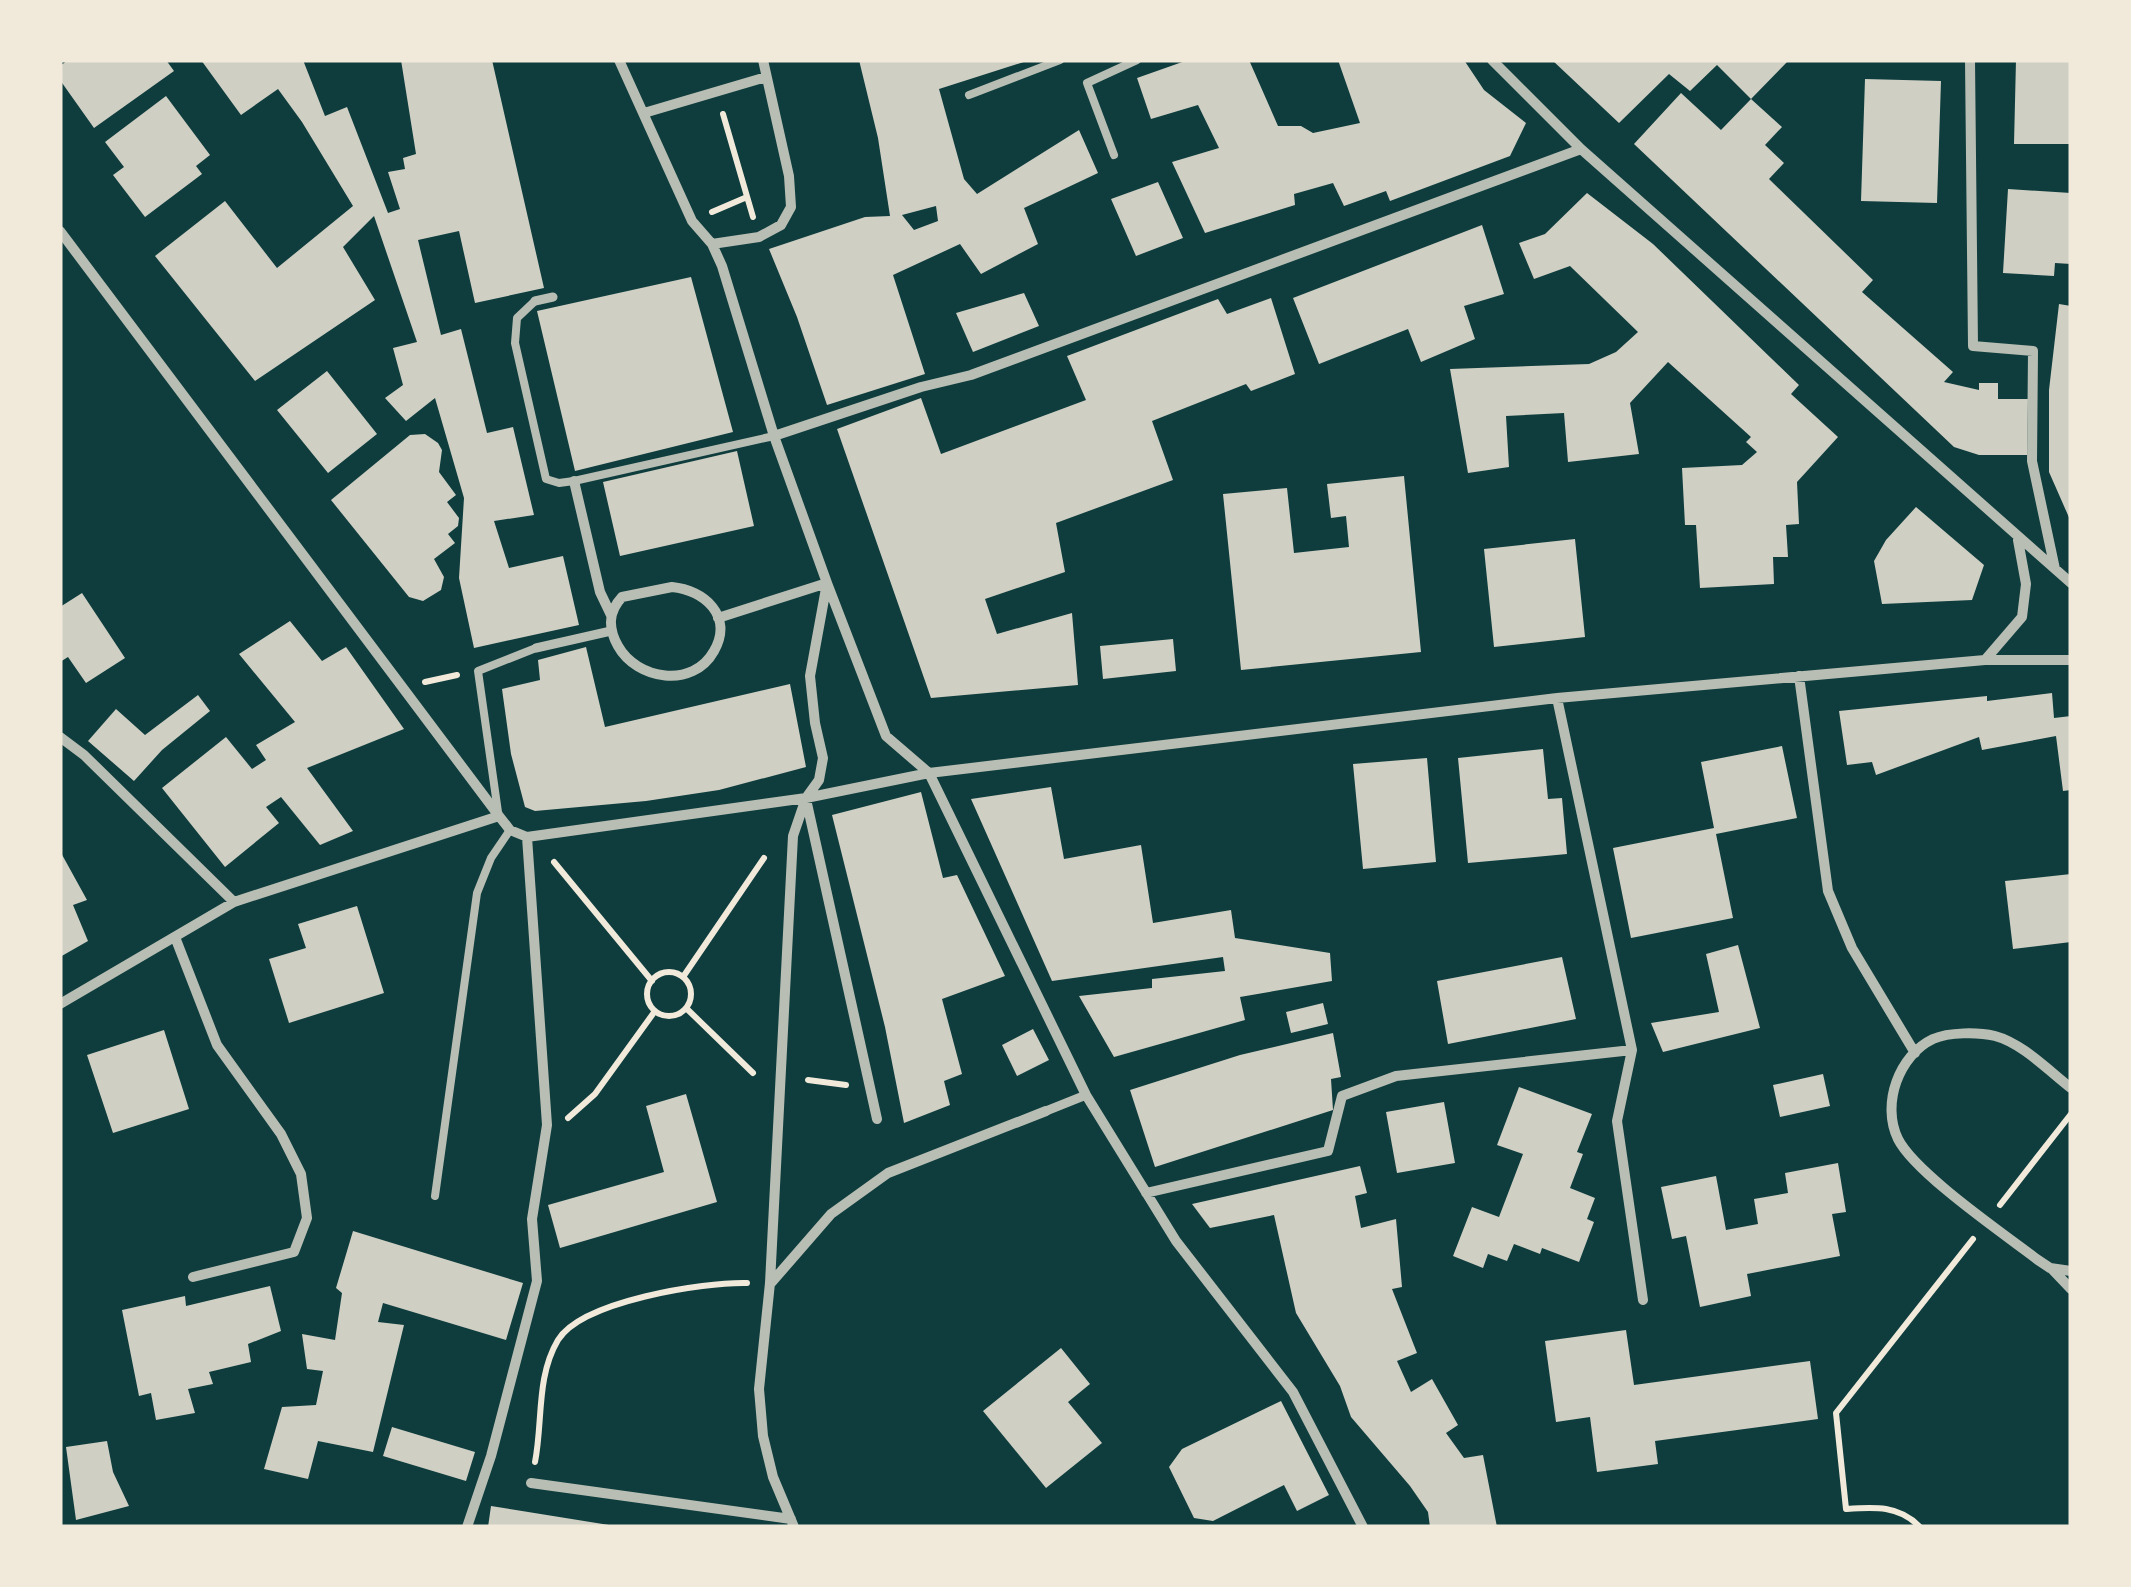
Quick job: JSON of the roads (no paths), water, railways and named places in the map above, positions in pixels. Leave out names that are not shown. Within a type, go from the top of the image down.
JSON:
[{"type":"street","points":[[619,60],[692,220],[712,244],[722,266],[774,436],[886,736],[929,773],[1086,1095],[1176,1241],[1293,1392],[1364,1527]]},
{"type":"street","points":[[712,244],[759,237],[781,225],[790,206],[789,176],[763,60]]},
{"type":"street","points":[[1492,60],[1581,148],[2071,584]]},
{"type":"street","points":[[1970,60],[1973,346],[2033,352],[2032,462],[2055,570]]},
{"type":"street","points":[[644,113],[766,76]]},
{"type":"street","points":[[774,436],[921,387],[971,375],[1581,148]]},
{"type":"street","points":[[60,231],[499,816],[510,830],[527,837],[806,798],[929,773],[1557,698],[1985,660],[2071,660]]},
{"type":"street","points":[[535,301],[553,297]]},
{"type":"street","points":[[574,481],[600,592],[611,615],[611,631],[624,655],[646,673],[676,675],[692,670],[715,650],[719,635],[718,618],[704,596],[690,589],[672,588],[622,597],[611,615]]},
{"type":"street","points":[[1985,660],[2022,617],[2026,584],[2018,540]]},
{"type":"street","points":[[718,618],[827,583]]},
{"type":"street","points":[[792,1523],[773,1477],[763,1436],[759,1389],[770,1284],[794,836],[806,798],[820,780],[823,758],[810,676],[827,583]]},
{"type":"street","points":[[536,648],[611,631]]},
{"type":"street","points":[[1799,676],[1828,891],[1852,948],[1915,1053]]},
{"type":"street","points":[[1557,698],[1632,1050],[1617,1121],[1643,1300]]},
{"type":"street","points":[[60,737],[84,755],[234,902]]},
{"type":"street","points":[[806,798],[877,1119]]},
{"type":"street","points":[[60,1004],[234,902],[499,816]]},
{"type":"street","points":[[467,1527],[492,1456],[537,1281],[532,1219],[546,1125],[527,837]]},
{"type":"street","points":[[175,937],[218,1045],[280,1134],[300,1174],[307,1218],[294,1252],[193,1278]]},
{"type":"street","points":[[2071,1088],[2010,1042],[1994,1035],[1934,1038],[1915,1053],[1898,1075],[1892,1118],[1898,1140],[1916,1163],[2050,1268],[2071,1289]]},
{"type":"street","points":[[1146,1193],[1328,1151],[1342,1096],[1396,1076],[1632,1050]]},
{"type":"street","points":[[770,1284],[831,1214],[888,1173],[1086,1095]]},
{"type":"street","points":[[2050,1268],[2071,1271]]},
{"type":"street","points":[[531,1482],[792,1523]]},
{"type":"lane","points":[[969,95],[1060,60]]},
{"type":"lane","points":[[1114,155],[1087,83],[1138,60]]},
{"type":"lane","points":[[535,301],[517,318],[514,343],[546,478],[559,483],[574,481],[774,436]]},
{"type":"lane","points":[[499,816],[478,671],[536,648]]},
{"type":"lane","points":[[435,1196],[478,893],[492,858],[510,830]]}]
